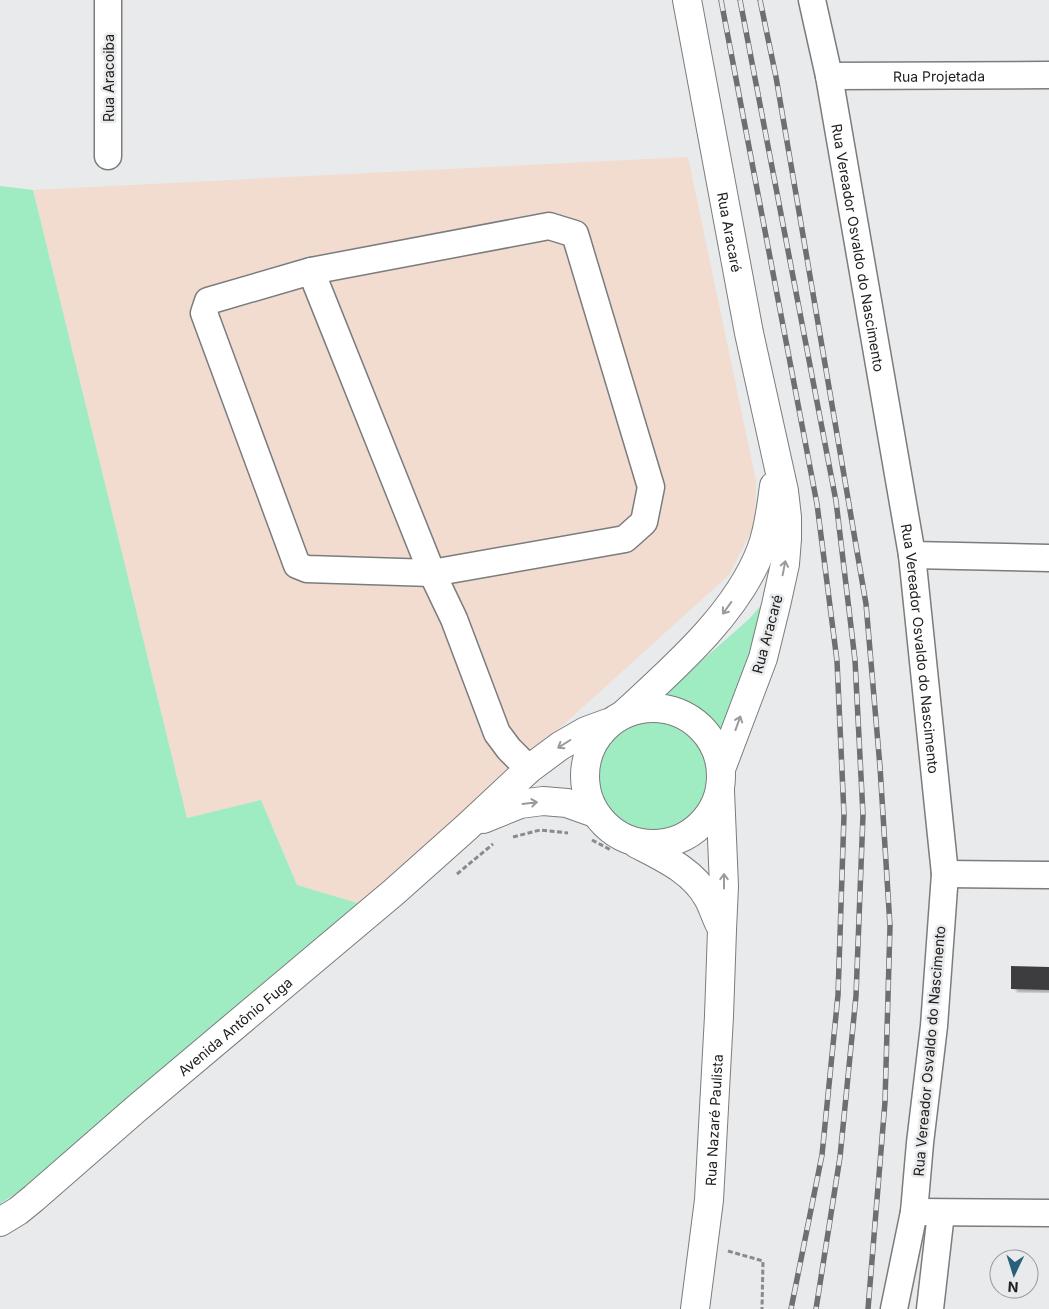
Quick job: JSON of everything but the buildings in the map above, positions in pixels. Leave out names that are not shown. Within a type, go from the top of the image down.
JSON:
[{"type":"main road","name":"Rua Aracaré","points":[[687,0],[749,333],[784,491],[787,517],[785,564],[763,658],[721,780]]},
{"type":"main road","name":"Rua Aracaré","points":[[616,718],[696,645],[720,618],[744,584],[761,550],[778,465]]},
{"type":"main road","points":[[645,708],[667,708],[687,716],[704,730],[716,748],[721,780],[712,812],[697,829],[677,840],[623,847],[611,830],[595,813],[585,790],[584,766],[592,742],[616,718],[645,708]]},
{"type":"main road","name":"Avenida Antônio Fuga","points":[[0,1222],[34,1198],[136,1108],[394,892],[529,769],[580,734],[616,718]]},
{"type":"main road","name":"Rua Nazaré Paulista","points":[[695,1309],[709,1200],[713,1143],[724,886],[721,780]]},
{"type":"main road","name":"Avenida Antônio Fuga","points":[[468,826],[520,804],[543,802],[567,803],[595,813]]},
{"type":"main road","name":"Rua Nazaré Paulista","points":[[623,847],[670,861],[684,871],[700,886],[708,898],[722,930]]},
{"type":"street","name":"Rua Aracoiba","points":[[108,0],[108,156]]},
{"type":"street","name":"Rua Vereador Osvaldo do Nascimento","points":[[812,0],[829,76],[912,555],[945,874],[934,1026],[914,1212],[895,1304]]},
{"type":"street","name":"Rua Projetada","points":[[829,76],[1049,75]]},
{"type":"street","points":[[549,226],[575,234],[651,487],[644,522],[625,538],[432,573],[307,569],[297,565],[204,313],[208,300],[311,271],[549,226]]},
{"type":"street","points":[[311,271],[432,573],[454,619],[498,734],[509,749],[529,769]]},
{"type":"street","points":[[912,555],[1049,558]]},
{"type":"street","points":[[945,874],[1049,875]]},
{"type":"street","points":[[914,1212],[1049,1213]]},
{"type":"street","points":[[930,1309],[941,1213]]},
{"type":"path","points":[[504,840],[540,830],[573,834]]},
{"type":"path","points":[[590,839],[623,847]]},
{"type":"path","points":[[457,874],[495,842]]},
{"type":"path","points":[[762,1309],[763,1261]]},
{"type":"shaded area","points":[[688,157],[756,481],[755,524],[729,575],[364,905],[297,885],[261,800],[187,818],[33,190]]},
{"type":"green space","points":[[0,186],[33,190],[187,818],[261,800],[297,885],[364,905],[61,1161],[0,1204]]},
{"type":"green space","points":[[766,600],[754,649],[721,734],[701,714],[683,704],[661,697],[749,619]]},
{"type":"green space","points":[[652,720],[673,724],[691,737],[704,755],[708,776],[704,797],[691,815],[673,828],[652,832],[631,828],[613,815],[600,797],[596,776],[600,755],[613,737],[631,724]]},
{"type":"railway","points":[[721,0],[817,504],[837,661],[844,815],[838,995],[822,1155],[791,1309]]},
{"type":"railway","points":[[740,0],[836,501],[855,660],[863,815],[856,996],[840,1157],[816,1309]]},
{"type":"railway","points":[[760,0],[776,77],[866,604],[880,767],[890,926],[885,1102],[868,1309]]}]
